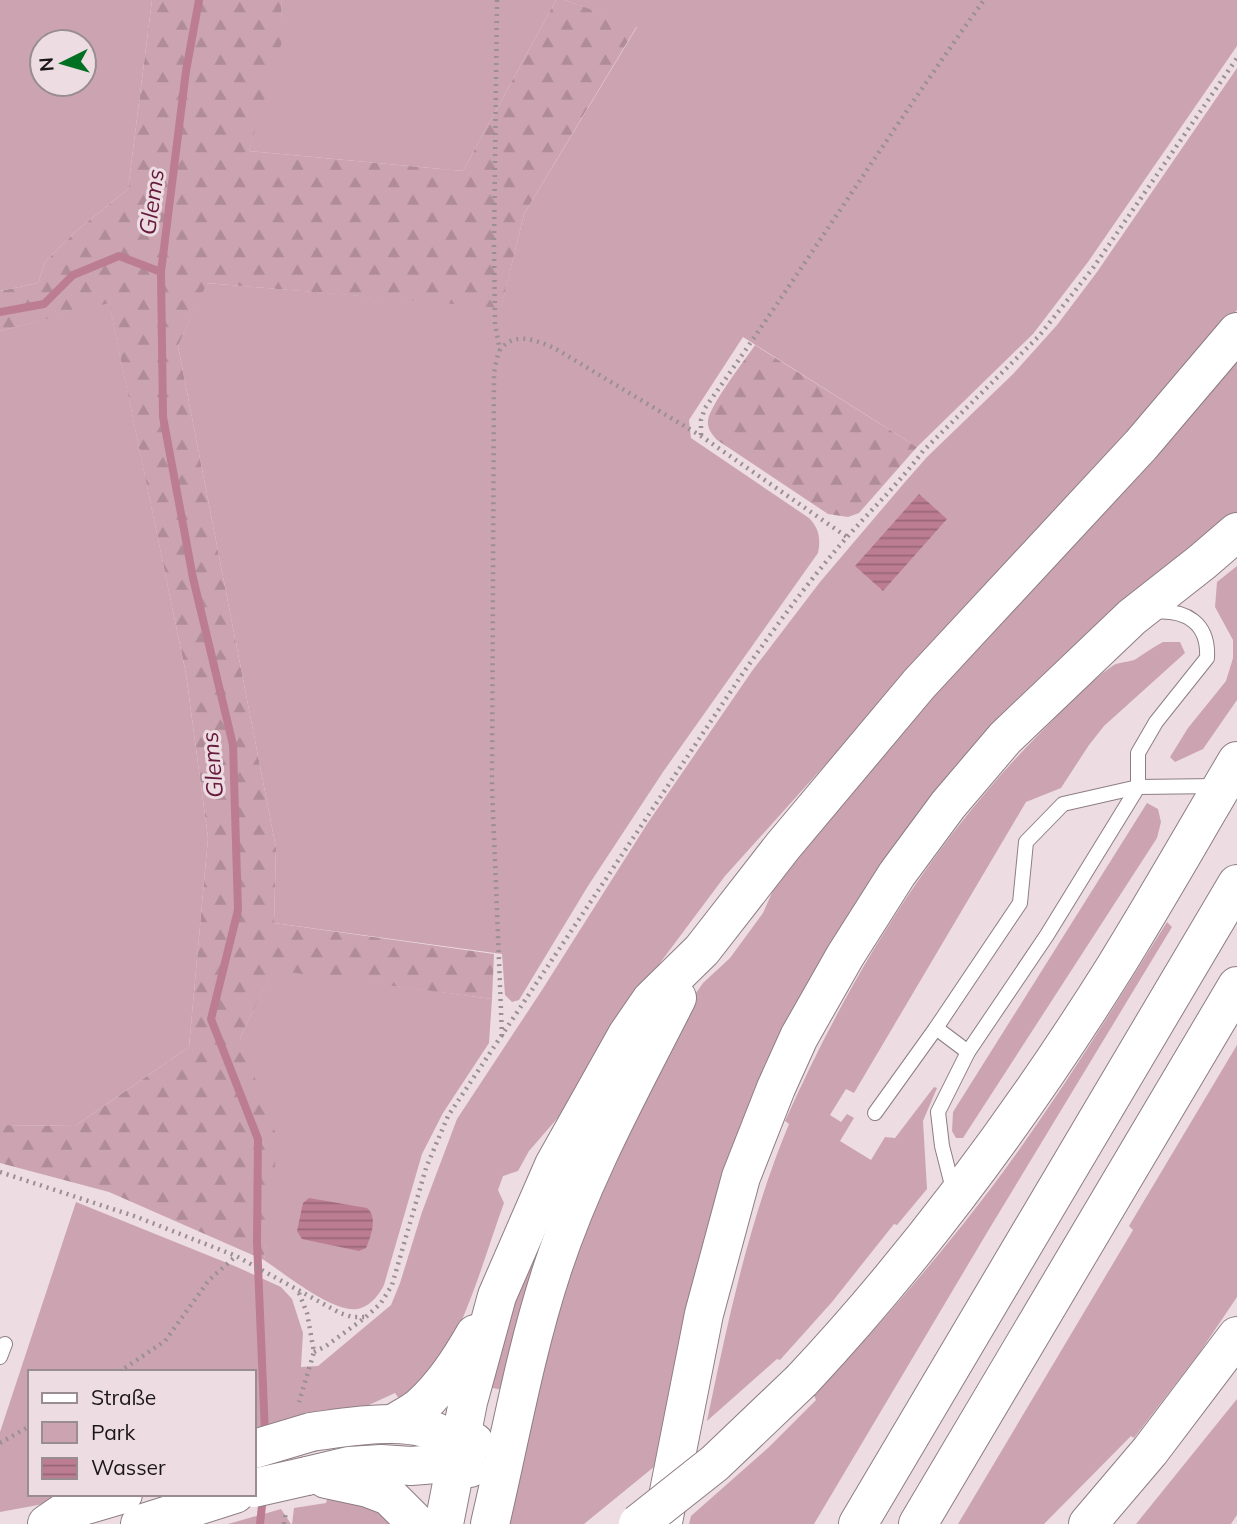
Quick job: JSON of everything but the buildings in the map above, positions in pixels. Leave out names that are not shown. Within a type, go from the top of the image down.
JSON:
[{"type":"main road","points":[[393,1424],[420,1407],[457,1365],[497,1296],[554,1166],[627,1035],[651,1000],[702,950],[783,846],[919,684],[1156,428],[1237,332]]},
{"type":"main road","points":[[662,1524],[692,1367],[728,1220],[760,1127],[799,1037],[845,956],[897,873],[948,805],[1005,738],[1132,617],[1237,532]]},
{"type":"main road","points":[[638,1524],[715,1463],[802,1380],[855,1324],[956,1199],[1036,1088],[1115,967],[1230,774]]},
{"type":"main road","points":[[858,1524],[1237,884]]},
{"type":"main road","points":[[489,1524],[533,1335],[552,1269],[625,1099],[702,950]]},
{"type":"main road","points":[[918,1524],[1237,986]]},
{"type":"main road","points":[[444,1524],[468,1402],[497,1296]]},
{"type":"main road","points":[[1088,1524],[1150,1451],[1237,1336]]},
{"type":"main road","points":[[256,1489],[349,1466],[436,1464],[490,1433],[519,1401]]},
{"type":"main road","points":[[256,1448],[311,1432],[393,1424],[428,1428],[451,1442],[474,1474],[489,1500],[489,1524]]},
{"type":"main road","points":[[307,1476],[368,1488],[389,1496],[417,1524]]},
{"type":"main road","points":[[47,1524],[66,1511],[116,1496]]},
{"type":"main road","points":[[140,1524],[229,1496]]},
{"type":"lane","points":[[956,1199],[942,1146],[938,1112],[968,1052],[1047,935],[1138,786],[1138,753],[1156,722],[1207,658],[1206,635],[1200,625],[1171,611],[1155,611],[1132,617]]},
{"type":"lane","points":[[875,1113],[1020,903],[1026,842],[1063,804],[1138,786],[1230,774]]},
{"type":"lane","points":[[936,1028],[968,1052]]},
{"type":"path","points":[[497,0],[494,244],[495,324],[500,351],[494,372],[492,787],[502,1037]]},
{"type":"path","points":[[701,436],[701,419],[705,408],[762,328],[913,99],[984,0]]},
{"type":"path","points":[[299,1292],[307,1313],[314,1352],[366,1317],[381,1303],[393,1285],[426,1168],[448,1116],[743,673],[782,617],[846,537],[923,452],[1039,336],[1093,268],[1237,58]]},
{"type":"path","points":[[500,351],[516,338],[535,339],[556,349],[701,436],[846,537]]},
{"type":"path","points":[[0,1172],[137,1217],[236,1256],[340,1313],[352,1317],[366,1317]]},
{"type":"path","points":[[122,1370],[165,1341],[209,1280],[236,1256]]},
{"type":"path","points":[[0,1443],[28,1427]]},
{"type":"path","points":[[284,1524],[286,1512]]},
{"type":"green space","points":[[0,0],[152,0],[128,189],[75,232],[45,262],[38,283],[0,291]]},
{"type":"green space","points":[[152,0],[281,0],[283,38],[249,151],[463,171],[556,0],[565,0],[637,26],[524,214],[501,308],[207,283],[178,346],[276,848],[274,923],[494,954],[492,999],[273,970],[240,1038],[278,1140],[264,1260],[109,1192],[0,1163],[0,1125],[75,1126],[189,1047],[208,838],[186,674],[109,303],[0,331],[0,291],[38,283],[45,262],[75,232],[128,189]]},
{"type":"green space","points":[[281,0],[556,0],[463,171],[249,151],[282,26]]},
{"type":"green space","points":[[565,0],[1237,0],[1237,46],[1088,262],[1033,334],[917,447],[743,337],[689,420],[691,438],[809,518],[818,534],[818,553],[663,772],[588,886],[519,1000],[512,1002],[505,995],[502,954],[274,923],[276,848],[178,346],[206,283],[501,307],[524,214],[637,27]]},
{"type":"green space","points":[[1237,68],[1237,310],[944,639],[725,876],[660,963],[575,1098],[529,1151],[518,1171],[503,1176],[498,1190],[504,1203],[475,1288],[457,1331],[436,1368],[400,1400],[395,1393],[360,1409],[256,1432],[256,1370],[28,1370],[28,1496],[87,1496],[0,1512],[0,1432],[76,1202],[281,1287],[292,1299],[303,1333],[301,1367],[318,1366],[391,1305],[457,1119],[647,824],[752,671],[820,582],[927,457],[1013,374],[1057,325],[1097,272]]},
{"type":"green space","points":[[109,302],[186,674],[208,838],[189,1047],[75,1126],[0,1125],[0,331]]},
{"type":"green space","points":[[755,345],[917,447],[859,513],[848,517],[828,514],[717,440],[710,431],[708,421],[714,405]]},
{"type":"green space","points":[[1237,357],[1237,515],[853,917],[660,1462],[584,1524],[501,1524],[560,1275],[672,1027],[703,983],[730,958],[763,913],[779,877],[844,793]]},
{"type":"green space","points":[[1237,566],[1237,700],[1203,749],[1175,762],[1170,757],[1188,728],[1226,681],[1233,658],[1233,640],[1215,607],[1217,582]]},
{"type":"green space","points":[[1163,642],[1180,642],[1185,653],[1104,726],[1061,788],[1026,802],[854,1093],[846,1089],[830,1115],[841,1122],[847,1114],[854,1118],[840,1141],[871,1160],[885,1137],[895,1138],[934,1087],[937,1088],[923,1121],[927,1189],[897,1225],[894,1224],[832,1302],[780,1360],[777,1359],[707,1421],[741,1271],[762,1197],[789,1124],[785,1121],[836,1016],[865,965],[928,867],[1001,775],[1101,674],[1114,665],[1136,659]]},
{"type":"green space","points":[[1147,803],[1158,809],[1161,822],[1157,838],[963,1138],[956,1138],[952,1131],[953,1112]]},
{"type":"green space","points":[[1167,922],[1172,927],[814,1524],[689,1524],[691,1516],[769,1447],[816,1400],[814,1395],[891,1310],[964,1223],[1045,1113]]},
{"type":"green space","points":[[273,969],[492,999],[489,1043],[443,1113],[422,1154],[384,1285],[375,1299],[361,1308],[351,1309],[325,1300],[264,1260],[269,1206],[240,1038]]},
{"type":"green space","points":[[1237,1045],[1237,1297],[1200,1352],[1134,1438],[1131,1436],[1044,1524],[958,1524],[1133,1230],[1129,1226]]},
{"type":"green space","points":[[559,1188],[503,1390],[487,1387],[509,1313]]},
{"type":"green space","points":[[1237,1399],[1237,1515],[1231,1524],[1136,1524]]},
{"type":"green space","points":[[327,1499],[351,1501],[402,1524],[292,1524],[294,1508],[326,1503]]},
{"type":"green space","points":[[281,1509],[291,1524],[228,1524]]},
{"type":"water","points":[[919,494],[947,519],[883,591],[855,566]]},
{"type":"water","points":[[309,1198],[367,1208],[373,1221],[366,1248],[359,1251],[302,1239],[297,1231],[303,1203]]},
{"type":"waterway","name":"Glems","points":[[199,0],[186,71],[161,272],[163,417],[193,578],[233,745],[238,910],[211,1019],[258,1139],[257,1242],[265,1434]]},
{"type":"waterway","points":[[0,312],[44,304],[73,275],[119,256],[161,272]]},
{"type":"waterway","name":"Glems","points":[[260,1524],[263,1496]]}]
